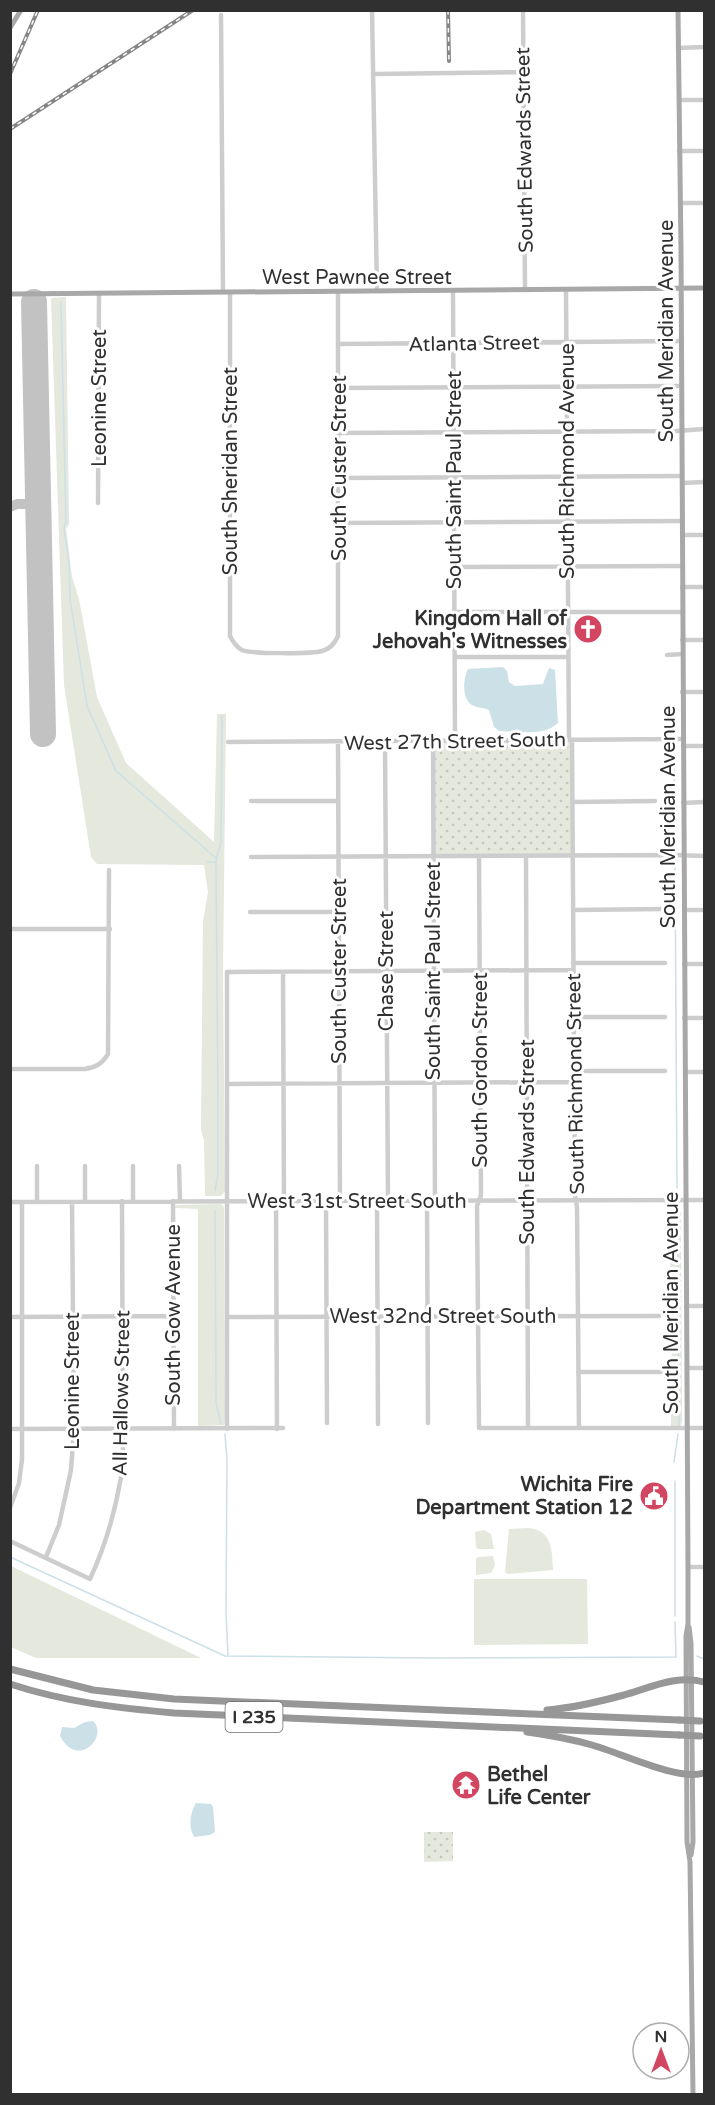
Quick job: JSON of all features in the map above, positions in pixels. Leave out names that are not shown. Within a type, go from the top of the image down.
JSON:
[{"type":"highway","name":"I 235","points":[[10,1669],[74,1686],[141,1696],[702,1721]]},
{"type":"highway","points":[[514,1713],[585,1705],[689,1679],[705,1683]]},
{"type":"highway","name":"I 235","points":[[10,1684],[108,1707],[174,1713],[702,1736]]},
{"type":"highway","points":[[500,1727],[561,1737],[690,1775],[705,1773]]},
{"type":"main road","points":[[10,28],[21,10]]},
{"type":"main road","name":"South Meridian Avenue","points":[[678,10],[688,1567],[686,1636],[693,1842],[690,1862],[693,2094]]},
{"type":"main road","name":"West Pawnee Street","points":[[10,294],[705,288]]},
{"type":"street","points":[[372,10],[377,291]]},
{"type":"street","name":"South Edwards Street","points":[[523,10],[525,290]]},
{"type":"street","points":[[221,15],[223,292]]},
{"type":"street","points":[[678,48],[705,47]]},
{"type":"street","points":[[373,74],[523,72]]},
{"type":"street","points":[[679,100],[705,100]]},
{"type":"street","points":[[680,151],[705,151]]},
{"type":"street","points":[[680,203],[705,203]]},
{"type":"street","name":"South Richmond Avenue","points":[[566,290],[570,740]]},
{"type":"street","name":"South Saint Paul Street","points":[[453,291],[455,741]]},
{"type":"street","name":"South Sheridan Street","points":[[230,292],[230,636],[237,647],[254,653],[319,652],[334,644]]},
{"type":"street","name":"South Custer Street","points":[[334,644],[339,630],[338,292]]},
{"type":"street","name":"Leonine Street","points":[[99,293],[99,503]]},
{"type":"street","name":"Atlanta Street","points":[[338,344],[681,341]]},
{"type":"street","points":[[338,388],[681,386]]},
{"type":"street","points":[[338,433],[705,429]]},
{"type":"street","points":[[339,478],[567,477],[682,479],[705,482]]},
{"type":"street","points":[[339,523],[682,521]]},
{"type":"street","points":[[682,535],[705,535]]},
{"type":"street","points":[[454,567],[682,566]]},
{"type":"street","points":[[682,587],[705,587]]},
{"type":"street","points":[[454,612],[682,612]]},
{"type":"street","points":[[682,640],[705,640]]},
{"type":"street","points":[[667,655],[682,654]]},
{"type":"street","points":[[454,657],[568,657]]},
{"type":"street","points":[[682,692],[705,692]]},
{"type":"street","name":"West 27th Street South","points":[[228,742],[683,739]]},
{"type":"street","name":"South Richmond Street","points":[[570,740],[579,1428]]},
{"type":"street","name":"Chase Street","points":[[385,741],[388,1201]]},
{"type":"street","name":"South Saint Paul Street","points":[[433,741],[435,1201]]},
{"type":"street","name":"South Custer Street","points":[[338,742],[340,1201]]},
{"type":"street","points":[[682,746],[705,746]]},
{"type":"street","points":[[251,801],[338,801]]},
{"type":"street","points":[[572,802],[655,801]]},
{"type":"street","points":[[683,802],[705,802]]},
{"type":"street","name":"South Gordon Street","points":[[479,856],[480,1200],[477,1206],[479,1428],[528,1428]]},
{"type":"street","name":"South Edwards Street","points":[[526,856],[528,1428]]},
{"type":"street","points":[[251,857],[705,856]]},
{"type":"street","points":[[10,1069],[85,1069],[95,1067],[104,1061],[108,1054],[110,870]]},
{"type":"street","points":[[573,910],[664,909]]},
{"type":"street","points":[[684,910],[705,910]]},
{"type":"street","points":[[250,912],[339,912]]},
{"type":"street","points":[[10,929],[110,929]]},
{"type":"street","points":[[573,963],[665,963]]},
{"type":"street","points":[[684,964],[705,964]]},
{"type":"street","points":[[227,1429],[227,972],[573,970]]},
{"type":"street","points":[[283,972],[284,1201]]},
{"type":"street","points":[[573,1017],[665,1017]]},
{"type":"street","points":[[684,1018],[705,1018]]},
{"type":"street","points":[[573,1071],[665,1071]]},
{"type":"street","points":[[685,1072],[705,1072]]},
{"type":"street","points":[[228,1084],[573,1082]]},
{"type":"street","points":[[37,1166],[37,1202]]},
{"type":"street","points":[[85,1166],[85,1202]]},
{"type":"street","points":[[133,1166],[133,1201]]},
{"type":"street","points":[[179,1166],[180,1201]]},
{"type":"street","name":"West 31st Street South","points":[[10,1202],[705,1200]]},
{"type":"street","name":"South Gow Avenue","points":[[173,1201],[174,1429]]},
{"type":"street","points":[[10,1430],[280,1428],[276,1201]]},
{"type":"street","points":[[326,1201],[327,1423]]},
{"type":"street","points":[[377,1201],[378,1424]]},
{"type":"street","points":[[427,1201],[428,1423]]},
{"type":"street","points":[[10,1508],[20,1476],[23,1429],[22,1202]]},
{"type":"street","name":"Leonine Street","points":[[46,1557],[69,1487],[74,1429],[72,1202]]},
{"type":"street","name":"All Hallows Street","points":[[46,1557],[90,1579],[106,1541],[117,1504],[123,1466],[122,1202]]},
{"type":"street","points":[[686,1306],[705,1306]]},
{"type":"street","points":[[10,1317],[173,1316]]},
{"type":"street","name":"West 32nd Street South","points":[[227,1317],[659,1316]]},
{"type":"street","points":[[687,1368],[705,1368]]},
{"type":"street","points":[[578,1372],[661,1372]]},
{"type":"street","points":[[528,1428],[705,1428]]},
{"type":"street","points":[[10,1540],[46,1557]]},
{"type":"street","points":[[688,1567],[705,1567]]},
{"type":"shaded area","points":[[66,297],[69,524],[66,529],[72,577],[79,599],[97,697],[126,763],[214,842],[217,714],[226,714],[223,970],[225,1191],[221,1196],[205,1196],[204,1140],[201,1130],[203,921],[208,892],[204,865],[97,864],[91,857],[64,685],[51,298]]},
{"type":"shaded area","points":[[572,740],[572,855],[433,856],[433,741]]},
{"type":"shaded area","points":[[221,1204],[224,1207],[225,1422],[224,1425],[198,1426],[198,1209],[175,1208],[175,1206]]},
{"type":"shaded area","points":[[669,1205],[675,1205],[681,1211],[682,1422],[680,1426],[671,1426],[672,1319],[665,1319],[662,1310],[671,1310]]},
{"type":"shaded area","points":[[528,1528],[542,1532],[549,1542],[553,1570],[508,1574],[505,1572],[509,1529]]},
{"type":"shaded area","points":[[484,1530],[491,1534],[494,1549],[476,1547],[475,1532]]},
{"type":"shaded area","points":[[493,1556],[495,1565],[491,1573],[476,1575],[476,1559]]},
{"type":"shaded area","points":[[10,1566],[201,1658],[36,1658],[11,1647]]},
{"type":"shaded area","points":[[474,1579],[587,1579],[588,1644],[474,1645]]},
{"type":"shaded area","points":[[424,1832],[453,1832],[453,1861],[424,1862]]},
{"type":"water","points":[[503,667],[507,671],[509,682],[515,686],[543,684],[549,668],[555,670],[558,723],[538,732],[499,731],[494,727],[489,710],[476,707],[467,700],[464,689],[468,669]]},
{"type":"water","points":[[93,1721],[97,1727],[97,1734],[89,1747],[83,1750],[75,1750],[67,1746],[60,1736],[62,1727],[74,1728],[85,1722]]},
{"type":"water","points":[[196,1803],[211,1804],[213,1807],[215,1832],[210,1835],[194,1837],[192,1833],[190,1820]]},
{"type":"waterway","points":[[61,303],[66,521],[64,528],[69,563],[70,599],[87,706],[116,771],[217,859]]},
{"type":"waterway","points":[[215,1190],[218,1174],[216,860],[221,843],[222,716]]},
{"type":"waterway","points":[[674,746],[675,852]]},
{"type":"waterway","points":[[675,858],[677,1188]]},
{"type":"waterway","points":[[207,862],[215,862]]},
{"type":"waterway","points":[[215,1210],[216,1402],[221,1424]]},
{"type":"waterway","points":[[677,1211],[679,1425]]},
{"type":"waterway","points":[[225,1434],[228,1655]]},
{"type":"waterway","points":[[674,1462],[678,1434]]},
{"type":"waterway","points":[[675,1481],[675,1616]]},
{"type":"waterway","points":[[10,1557],[225,1656],[676,1657],[675,1622]]},
{"type":"waterway","points":[[697,1656],[704,1659]]},
{"type":"taxiway","points":[[10,507],[17,504],[38,504]]},
{"type":"runway","points":[[34,302],[43,734]]},
{"type":"railway","points":[[10,74],[38,10]]},
{"type":"railway","points":[[10,129],[193,10]]},
{"type":"railway","points":[[448,10],[449,61]]},
{"type":"place","name":"Kingdom Hall of Jehovah's Witnesses","points":[[588,629]]},
{"type":"place","name":"Wichita Fire Department Station 12","points":[[654,1496]]},
{"type":"place","name":"Bethel Life Center","points":[[466,1785]]}]
